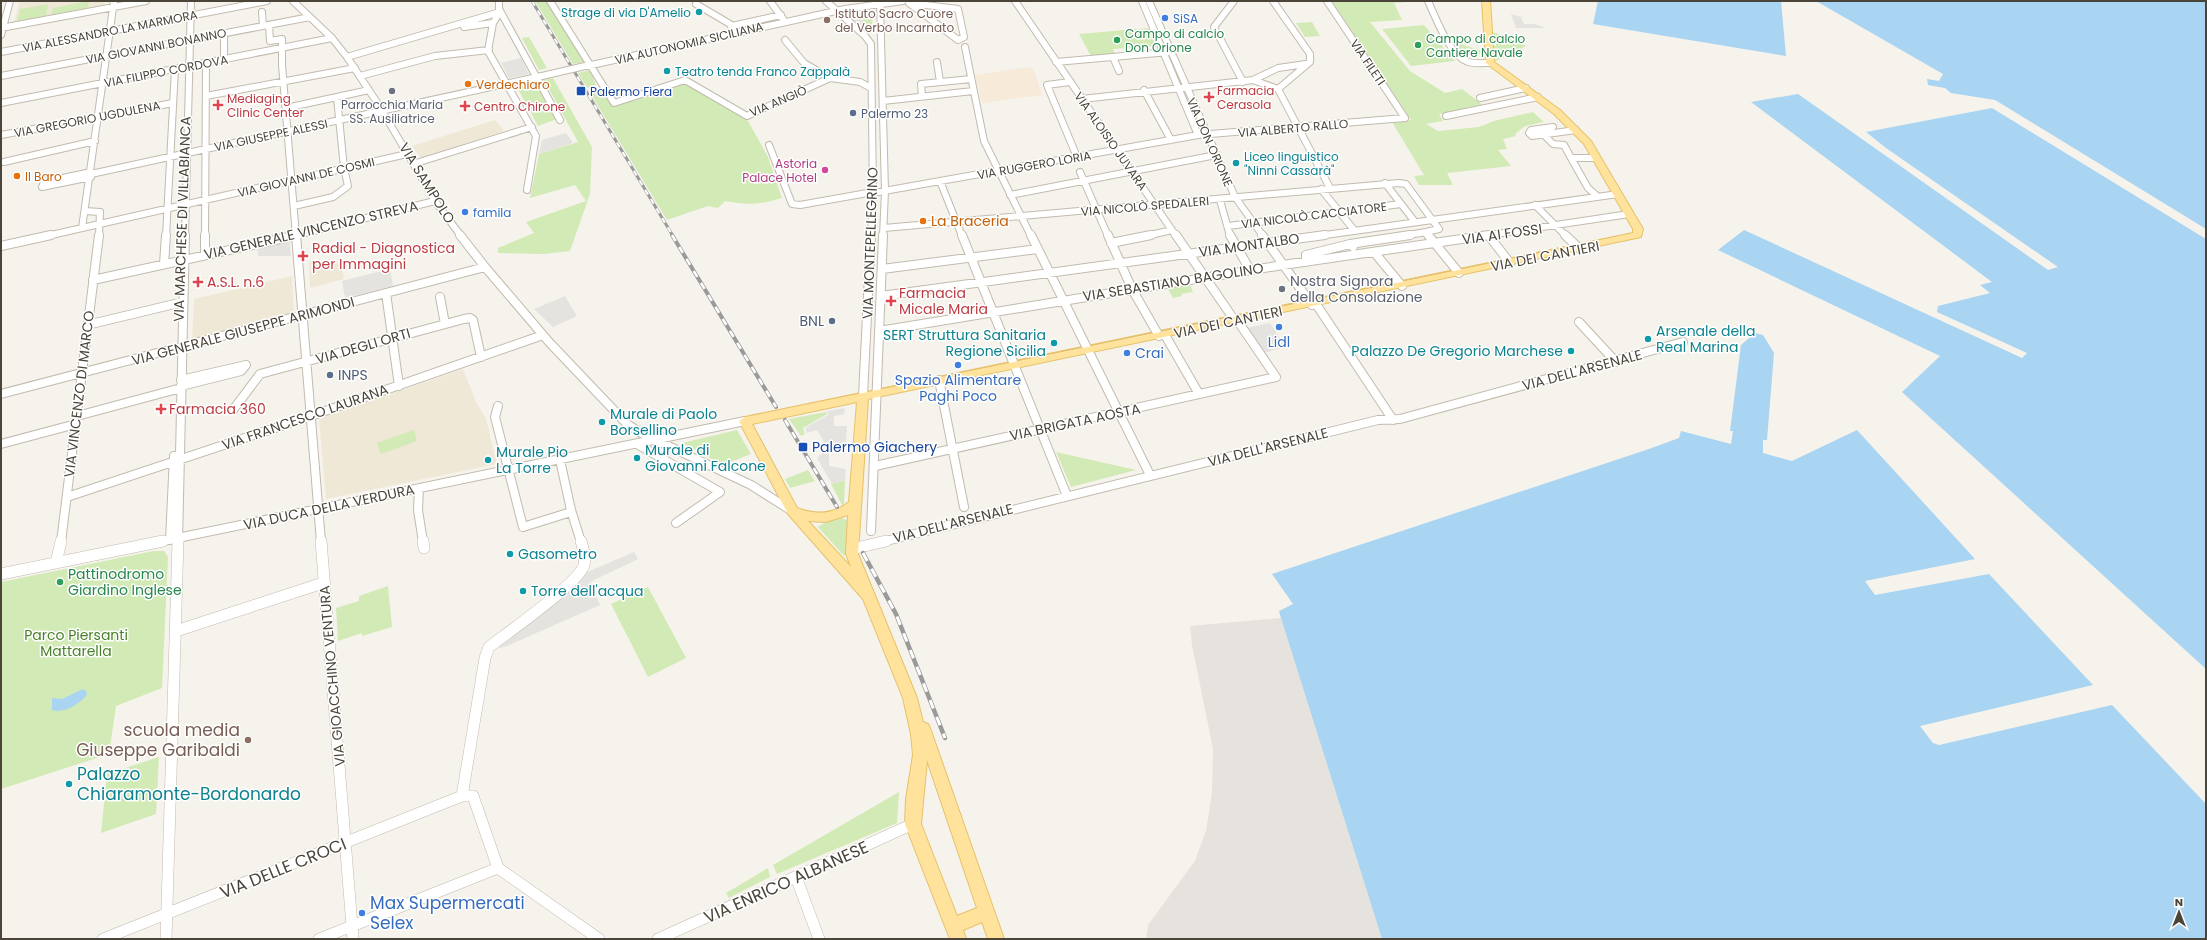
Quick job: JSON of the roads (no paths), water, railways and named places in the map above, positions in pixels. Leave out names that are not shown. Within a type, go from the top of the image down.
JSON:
[{"type":"main road","points":[[1486,1],[1490,63],[1538,97],[1576,130],[1588,143],[1630,214]]},
{"type":"main road","name":"VIA DEI CANTIERI","points":[[745,421],[863,396],[876,396],[939,380],[1236,321],[1459,273],[1580,249],[1638,235],[1638,229],[1630,214]]},
{"type":"main road","points":[[863,396],[854,505],[852,549],[854,562],[924,731],[951,813],[996,939]]},
{"type":"main road","points":[[745,421],[792,511],[869,596]]},
{"type":"main road","points":[[792,511],[809,517],[827,518],[846,513],[854,505]]},
{"type":"main road","points":[[910,698],[918,734],[920,755],[914,799],[913,824],[956,932],[986,912]]},
{"type":"street","points":[[1,34],[10,1]]},
{"type":"street","points":[[2,28],[113,4],[146,1]]},
{"type":"street","name":"VIA MARCHESE DI VILLABIANCA","points":[[166,939],[176,631],[174,539],[191,1]]},
{"type":"street","name":"VIA ALESSANDRO LA MARMORA","points":[[1,52],[267,1]]},
{"type":"street","name":"VIA SAMPOLO","points":[[293,1],[332,38],[355,68],[435,201],[485,267],[542,335],[627,424],[656,440],[751,485],[792,511]]},
{"type":"street","points":[[498,1],[498,12],[493,23],[489,50],[532,127],[537,140],[527,190]]},
{"type":"street","points":[[550,1],[588,66]]},
{"type":"street","points":[[770,1],[785,22]]},
{"type":"street","points":[[826,1],[870,45],[881,48]]},
{"type":"street","points":[[906,2],[931,1]]},
{"type":"street","name":"VIA ALOISIO JUVARA","points":[[1015,1],[1204,277],[1276,377]]},
{"type":"street","name":"VIA DON ORIONE","points":[[1142,1],[1198,135]]},
{"type":"street","name":"VIA DON ORIONE","points":[[1149,1],[1234,197],[1268,242],[1283,265],[1314,304],[1393,420]]},
{"type":"street","points":[[1234,1],[1214,27],[1243,82]]},
{"type":"street","points":[[1273,1],[1310,54],[1310,62],[1278,89]]},
{"type":"street","name":"VIA FILETI","points":[[1322,1],[1399,118],[1405,118],[1327,1]]},
{"type":"street","points":[[1428,1],[1454,51],[1461,59],[1468,63],[1490,63]]},
{"type":"street","points":[[906,2],[958,9],[964,36],[958,40],[940,25],[923,15],[906,2]]},
{"type":"street","name":"VIA AUTONOMIA SICILIANA","points":[[540,76],[836,10],[880,3],[906,2]]},
{"type":"street","name":"VIA MONTEPELLEGRINO","points":[[871,531],[875,466],[876,396],[885,191],[880,3]]},
{"type":"street","points":[[82,228],[91,174],[113,4]]},
{"type":"street","points":[[696,4],[732,26],[734,33]]},
{"type":"street","points":[[1,10],[8,9]]},
{"type":"street","points":[[262,12],[270,41],[282,39],[282,48]]},
{"type":"street","points":[[347,57],[498,12]]},
{"type":"street","points":[[498,12],[540,76],[560,120]]},
{"type":"street","points":[[732,26],[781,15]]},
{"type":"street","name":"VIA GIOVANNI BONANNO","points":[[1,76],[310,16]]},
{"type":"street","points":[[438,30],[493,23]]},
{"type":"street","points":[[224,33],[224,59]]},
{"type":"street","name":"VIA FILIPPO CORDOVA","points":[[1,104],[332,38]]},
{"type":"street","name":"VIA ANGIÒ","points":[[786,40],[804,63],[830,78],[860,82]]},
{"type":"street","name":"VIA MONTEPELLEGRINO","points":[[863,396],[874,190],[870,45]]},
{"type":"street","points":[[965,47],[984,141],[1021,217],[1090,350],[1150,476]]},
{"type":"street","name":"VIA GIOACCHINO VENTURA","points":[[282,48],[287,132],[353,939]]},
{"type":"street","points":[[360,76],[435,56],[489,50]]},
{"type":"street","points":[[1056,62],[1171,52]]},
{"type":"street","points":[[1113,56],[1119,71]]},
{"type":"street","points":[[937,62],[940,82]]},
{"type":"street","name":"VIA MARCHESE DI VILLABIANCA","points":[[205,255],[204,200],[206,63]]},
{"type":"street","points":[[1186,87],[1243,82],[1253,80],[1263,72],[1278,66],[1306,64]]},
{"type":"street","name":"VIA ANGIÒ","points":[[588,66],[614,103],[686,80],[747,116],[830,78]]},
{"type":"street","points":[[206,96],[355,68]]},
{"type":"street","name":"VIA MARCHESE DI VILLABIANCA","points":[[164,264],[175,69]]},
{"type":"street","points":[[871,74],[860,82],[871,88]]},
{"type":"street","name":"VIA GIUSEPPE ALESSI","points":[[91,174],[540,76]]},
{"type":"street","points":[[922,96],[921,84],[971,79]]},
{"type":"street","points":[[1253,80],[1278,89],[1300,127],[1330,188]]},
{"type":"street","points":[[1070,82],[1046,85],[1077,157]]},
{"type":"street","name":"VIA DON ORIONE","points":[[1178,88],[1186,87]]},
{"type":"street","points":[[1082,99],[1144,90],[1178,88]]},
{"type":"street","points":[[1480,98],[1526,88]]},
{"type":"street","points":[[286,108],[369,90]]},
{"type":"street","points":[[1144,90],[1171,140]]},
{"type":"street","points":[[882,101],[973,91]]},
{"type":"street","points":[[1446,116],[1538,97]]},
{"type":"street","points":[[294,206],[338,195],[348,186],[344,168],[337,98]]},
{"type":"street","name":"VIA GREGORIO UGDULENA","points":[[1,135],[173,103]]},
{"type":"street","points":[[872,115],[883,114]]},
{"type":"street","name":"VIA ALBERTO RALLO","points":[[1207,135],[1399,118]]},
{"type":"street","points":[[414,164],[532,127]]},
{"type":"street","points":[[1553,127],[1531,130],[1528,133],[1532,136],[1576,130]]},
{"type":"street","name":"VIA RUGGERO LORIA","points":[[769,145],[792,204],[800,205],[874,190],[885,191],[1198,135],[1207,135]]},
{"type":"street","points":[[1544,135],[1553,144],[1564,145],[1588,188],[1597,196]]},
{"type":"street","points":[[4,162],[95,141]]},
{"type":"street","name":"VIA GIOVANNI DE COSMI","points":[[1,246],[407,154]]},
{"type":"street","points":[[1010,195],[1216,155]]},
{"type":"street","points":[[1571,158],[1596,158]]},
{"type":"street","points":[[1080,172],[1132,289],[1199,394]]},
{"type":"street","points":[[91,174],[42,187],[44,182],[91,174]]},
{"type":"street","points":[[940,181],[1067,496]]},
{"type":"street","points":[[1385,183],[1415,222]]},
{"type":"street","name":"VIA NICOLÒ SPEDALERI","points":[[884,228],[1155,206],[1385,183],[1406,184],[1433,219]]},
{"type":"street","points":[[1320,189],[1354,230]]},
{"type":"street","name":"VIA MONTALBO","points":[[881,296],[1618,194]]},
{"type":"street","points":[[1220,200],[1234,247],[1250,270]]},
{"type":"street","name":"VIA GENERALE VINCENZO STREVA","points":[[93,280],[296,235],[435,201]]},
{"type":"street","name":"VIA NICOLÒ CACCIATORE","points":[[1228,226],[1401,204]]},
{"type":"street","points":[[1535,205],[1580,249]]},
{"type":"street","points":[[85,211],[100,212],[100,224]]},
{"type":"street","name":"VIA AI FOSSI","points":[[1306,262],[1630,214]]},
{"type":"street","points":[[1306,262],[1306,255],[1350,244],[1439,230],[1433,219]]},
{"type":"street","name":"VIA VINCENZO DI MARCO","points":[[56,563],[60,553],[100,224]]},
{"type":"street","points":[[1111,244],[1172,230]]},
{"type":"street","points":[[1426,232],[1459,273]]},
{"type":"street","points":[[1489,236],[1510,263]]},
{"type":"street","points":[[1350,244],[1359,255]]},
{"type":"street","points":[[882,268],[1038,249]]},
{"type":"street","points":[[1374,252],[1402,286]]},
{"type":"street","name":"VIA SEBASTIANO BAGOLINO","points":[[879,331],[1064,299],[1306,262]]},
{"type":"street","name":"VIA GENERALE GIUSEPPE ARIMONDI","points":[[1,394],[485,267]]},
{"type":"street","points":[[386,293],[399,386]]},
{"type":"street","points":[[440,297],[445,324]]},
{"type":"street","points":[[87,325],[181,303]]},
{"type":"street","name":"VIA DEGLI ORTI","points":[[233,410],[260,374],[464,319],[470,318],[473,320],[481,357]]},
{"type":"street","points":[[1579,322],[1616,362]]},
{"type":"street","name":"VIA FRANCESCO LAURANA","points":[[67,496],[311,416],[542,335]]},
{"type":"street","name":"VIA DELL'ARSENALE","points":[[852,549],[1378,420],[1393,420],[1616,362],[1683,342]]},
{"type":"street","points":[[1,444],[180,386],[246,365],[241,371],[180,386]]},
{"type":"street","points":[[865,372],[877,371]]},
{"type":"street","name":"VIA BRIGATA AOSTA","points":[[875,466],[1276,377]]},
{"type":"street","points":[[939,380],[954,448],[964,507]]},
{"type":"street","points":[[498,406],[495,417],[507,470],[523,527],[571,512]]},
{"type":"street","name":"VIA DUCA DELLA VERDURA","points":[[1,574],[745,421]]},
{"type":"street","points":[[637,444],[720,492],[676,522]]},
{"type":"street","points":[[560,460],[571,512],[585,557],[584,566],[581,572],[554,596],[489,647],[485,658],[462,796],[473,796],[498,868],[599,939]]},
{"type":"street","points":[[418,489],[418,510],[424,548]]},
{"type":"street","points":[[176,631],[324,583]]},
{"type":"street","name":"VIA DELLE CROCI","points":[[103,939],[462,796]]},
{"type":"street","name":"VIA ENRICO ALBANESE","points":[[658,939],[675,935],[796,877],[913,824]]},
{"type":"street","points":[[319,939],[498,868]]},
{"type":"street","points":[[796,877],[819,939]]},
{"type":"water","points":[[1598,1],[1781,1],[1786,56],[1593,24]]},
{"type":"water","points":[[1816,1],[2206,1],[2206,229],[1995,100],[1951,93],[1945,88],[1928,85],[1927,79],[1939,81],[1943,74]]},
{"type":"water","points":[[1798,94],[2048,270],[2058,267],[1886,148],[1866,132],[1992,108],[2206,239],[2206,669],[1902,392],[1940,356],[1718,250],[1744,230],[2022,358],[2027,353],[1937,312],[1938,306],[1990,293],[1980,285],[1992,282],[1751,102]]},
{"type":"water","points":[[1755,333],[1763,335],[1774,353],[1767,440],[1763,440],[1763,453],[1792,461],[1857,430],[1975,559],[1865,581],[1875,595],[1989,574],[2093,685],[1920,726],[1933,743],[1939,745],[2112,705],[2206,804],[2206,939],[1382,939],[1280,615],[1279,611],[1293,604],[1272,574],[1649,449],[1679,438],[1681,431],[1731,444],[1733,431],[1730,431],[1741,345]]},
{"type":"water","points":[[83,689],[86,691],[87,695],[76,705],[61,711],[52,710],[52,698],[62,699]]},
{"type":"railway","points":[[532,1],[673,236]]},
{"type":"railway","points":[[672,235],[776,407]]},
{"type":"railway","points":[[785,420],[837,507]]},
{"type":"railway","points":[[863,553],[896,614],[945,738]]},
{"type":"place","name":"Strage di via D'Amelio","points":[[699,12]]},
{"type":"place","name":"SiSA","points":[[1165,18]]},
{"type":"place","name":"Istituto Sacro Cuore del Verbo Incarnato","points":[[827,20]]},
{"type":"place","name":"Campo di calcio Don Orione","points":[[1117,40]]},
{"type":"place","name":"Campo di calcio Cantiere Navale","points":[[1418,45]]},
{"type":"place","name":"Teatro tenda Franco Zappalà","points":[[667,71]]},
{"type":"place","name":"Verdechiaro","points":[[468,84]]},
{"type":"place","name":"Parrocchia Maria SS. Ausiliatrice","points":[[392,91]]},
{"type":"place","name":"Palermo Fiera","points":[[581,91]]},
{"type":"place","name":"Farmacia Cerasola","points":[[1209,97]]},
{"type":"place","name":"Mediaging Clinic Center","points":[[218,105]]},
{"type":"place","name":"Centro Chirone","points":[[465,106]]},
{"type":"place","name":"Palermo 23","points":[[853,113]]},
{"type":"place","name":"Liceo linguistico \"Ninni Cassarà\"","points":[[1236,163]]},
{"type":"place","name":"Astoria Palace Hotel","points":[[825,170]]},
{"type":"place","name":"Il Baro","points":[[17,176]]},
{"type":"place","name":"famila","points":[[465,212]]},
{"type":"place","name":"La Braceria","points":[[923,221]]},
{"type":"place","name":"Radial - Diagnostica per Immagini","points":[[303,256]]},
{"type":"place","name":"A.S.L. n.6","points":[[198,282]]},
{"type":"place","name":"Nostra Signora della Consolazione","points":[[1282,289]]},
{"type":"place","name":"Farmacia Micale Maria","points":[[891,301]]},
{"type":"place","name":"BNL","points":[[832,321]]},
{"type":"place","name":"Lidl","points":[[1279,327]]},
{"type":"place","name":"Arsenale della Real Marina","points":[[1648,339]]},
{"type":"place","name":"SERT Struttura Sanitaria Regione Sicilia","points":[[1054,343]]},
{"type":"place","name":"Palazzo De Gregorio Marchese","points":[[1571,351]]},
{"type":"place","name":"Crai","points":[[1127,353]]},
{"type":"place","name":"Spazio Alimentare Paghi Poco","points":[[958,365]]},
{"type":"place","name":"INPS","points":[[330,375]]},
{"type":"place","name":"Farmacia 360","points":[[161,409]]},
{"type":"place","name":"Murale di Paolo Borsellino","points":[[602,422]]},
{"type":"place","name":"Palermo Giachery","points":[[803,447]]},
{"type":"place","name":"Murale di Giovanni Falcone","points":[[637,458]]},
{"type":"place","name":"Murale Pio La Torre","points":[[488,460]]},
{"type":"place","name":"Gasometro","points":[[510,554]]},
{"type":"place","name":"Pattinodromo Giardino Inglese","points":[[60,582]]},
{"type":"place","name":"Torre dell'acqua","points":[[523,591]]},
{"type":"place","name":"scuola media Giuseppe Garibaldi","points":[[248,740]]},
{"type":"place","name":"Palazzo Chiaramonte-Bordonardo","points":[[69,784]]},
{"type":"place","name":"Max Supermercati Selex","points":[[362,913]]},
{"type":"park label","name":"Parco Piersanti Mattarella","points":[[76,644]]}]
